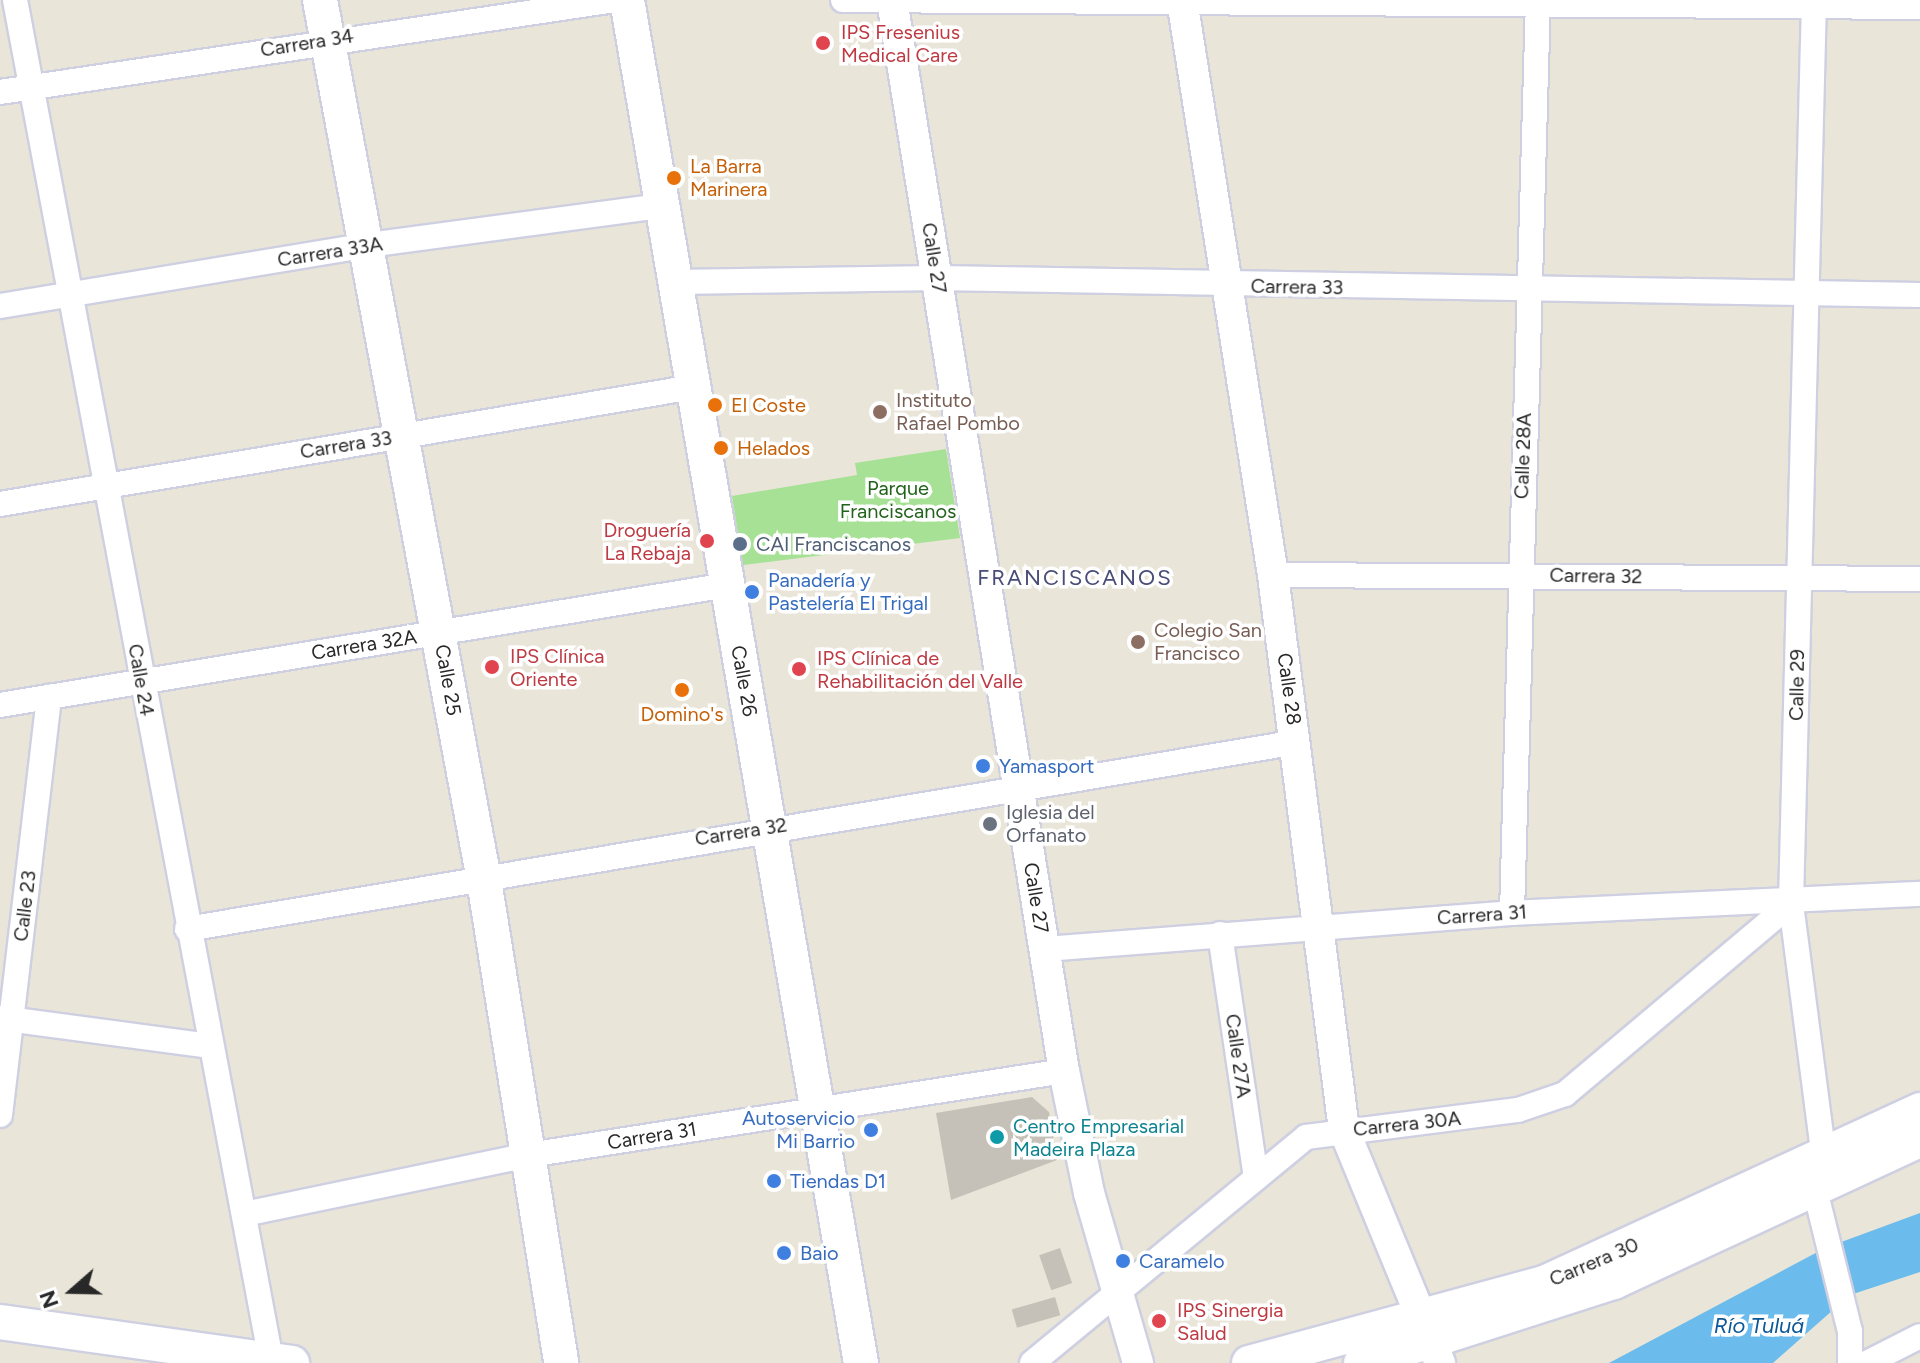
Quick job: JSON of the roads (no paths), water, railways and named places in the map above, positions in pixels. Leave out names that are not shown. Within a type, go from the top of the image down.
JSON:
[{"type":"main road","name":"Calle 25","points":[[320,0],[405,436],[483,874],[561,1363]]},
{"type":"main road","name":"Calle 26","points":[[627,0],[861,1363]]},
{"type":"main road","name":"Carrera 30","points":[[1819,1174],[1920,1110]]},
{"type":"main road","name":"Carrera 30","points":[[1361,1363],[1432,1343],[1592,1264],[1819,1174],[1920,1140]]},
{"type":"main road","points":[[0,1322],[282,1362]]},
{"type":"main road","name":"Carrera 30","points":[[1249,1363],[1432,1343]]},
{"type":"street","name":"Calle 24","points":[[15,0],[74,294],[187,929],[244,1214],[282,1362]]},
{"type":"street","name":"Carrera 34","points":[[0,92],[327,39],[615,0]]},
{"type":"street","points":[[843,0],[1183,4],[1814,2],[1920,7]]},
{"type":"street","name":"Calle 27","points":[[892,0],[1064,1071],[1117,1296],[1138,1363]]},
{"type":"street","name":"Calle 29","points":[[1814,2],[1791,904],[1823,1237],[1850,1331],[1850,1363]]},
{"type":"street","name":"Calle 28","points":[[1183,4],[1297,742],[1323,927],[1344,1130],[1432,1343]]},
{"type":"street","name":"Calle 28A","points":[[1512,913],[1527,291],[1538,4]]},
{"type":"street","name":"Carrera 33A","points":[[0,306],[368,245],[662,206]]},
{"type":"street","name":"Carrera 33","points":[[675,282],[937,278],[1227,286],[1920,295]]},
{"type":"street","name":"Carrera 33","points":[[0,504],[693,387]]},
{"type":"street","name":"Carrera 32","points":[[1273,575],[1920,579]]},
{"type":"street","name":"Carrera 32A","points":[[0,705],[727,585]]},
{"type":"street","name":"Calle 23","points":[[0,1115],[6,1018],[49,697]]},
{"type":"street","name":"Carrera 32","points":[[187,929],[483,874],[1297,742]]},
{"type":"street","name":"Carrera 31","points":[[1044,949],[1512,913],[1791,904],[1920,894]]},
{"type":"street","name":"Carrera 30A","points":[[1032,1363],[1306,1137],[1506,1112],[1565,1094],[1791,904]]},
{"type":"street","name":"Calle 27A","points":[[1220,934],[1256,1177]]},
{"type":"street","points":[[6,1018],[211,1046]]},
{"type":"street","name":"Carrera 31","points":[[244,1214],[529,1155],[1064,1071]]},
{"type":"street","points":[[1867,1363],[1920,1336]]},
{"type":"water","name":"Río Tuluá","points":[[1920,1213],[1920,1272],[1850,1295],[1773,1363],[1609,1363],[1825,1248]]},
{"type":"place","name":"IPS Fresenius Medical Care","points":[[823,43]]},
{"type":"place","name":"La Barra Marinera","points":[[674,178]]},
{"type":"place","name":"El Coste","points":[[715,405]]},
{"type":"place","name":"Instituto Rafael Pombo","points":[[880,412]]},
{"type":"place","name":"Helados","points":[[721,448]]},
{"type":"place","name":"Droguería La Rebaja","points":[[707,541]]},
{"type":"place","name":"CAI Franciscanos","points":[[740,544]]},
{"type":"place","name":"Panadería y Pastelería El Trigal","points":[[752,592]]},
{"type":"place","name":"Colegio San Francisco","points":[[1138,642]]},
{"type":"place","name":"IPS Clínica Oriente","points":[[492,667]]},
{"type":"place","name":"IPS Clínica de Rehabilitación del Valle","points":[[799,669]]},
{"type":"place","name":"Domino's","points":[[682,690]]},
{"type":"place","name":"Yamasport","points":[[983,766]]},
{"type":"place","name":"Iglesia del Orfanato","points":[[990,824]]},
{"type":"place","name":"Autoservicio Mi Barrio","points":[[871,1130]]},
{"type":"place","name":"Centro Empresarial Madeira Plaza","points":[[997,1137]]},
{"type":"place","name":"Tiendas D1","points":[[774,1181]]},
{"type":"place","name":"Baio","points":[[784,1253]]},
{"type":"place","name":"Caramelo","points":[[1123,1261]]},
{"type":"place","name":"IPS Sinergia Salud","points":[[1159,1321]]},
{"type":"district","name":"FRANCISCANOS","points":[[1075,578]]},
{"type":"park label","name":"Parque Franciscanos","points":[[898,500]]}]
